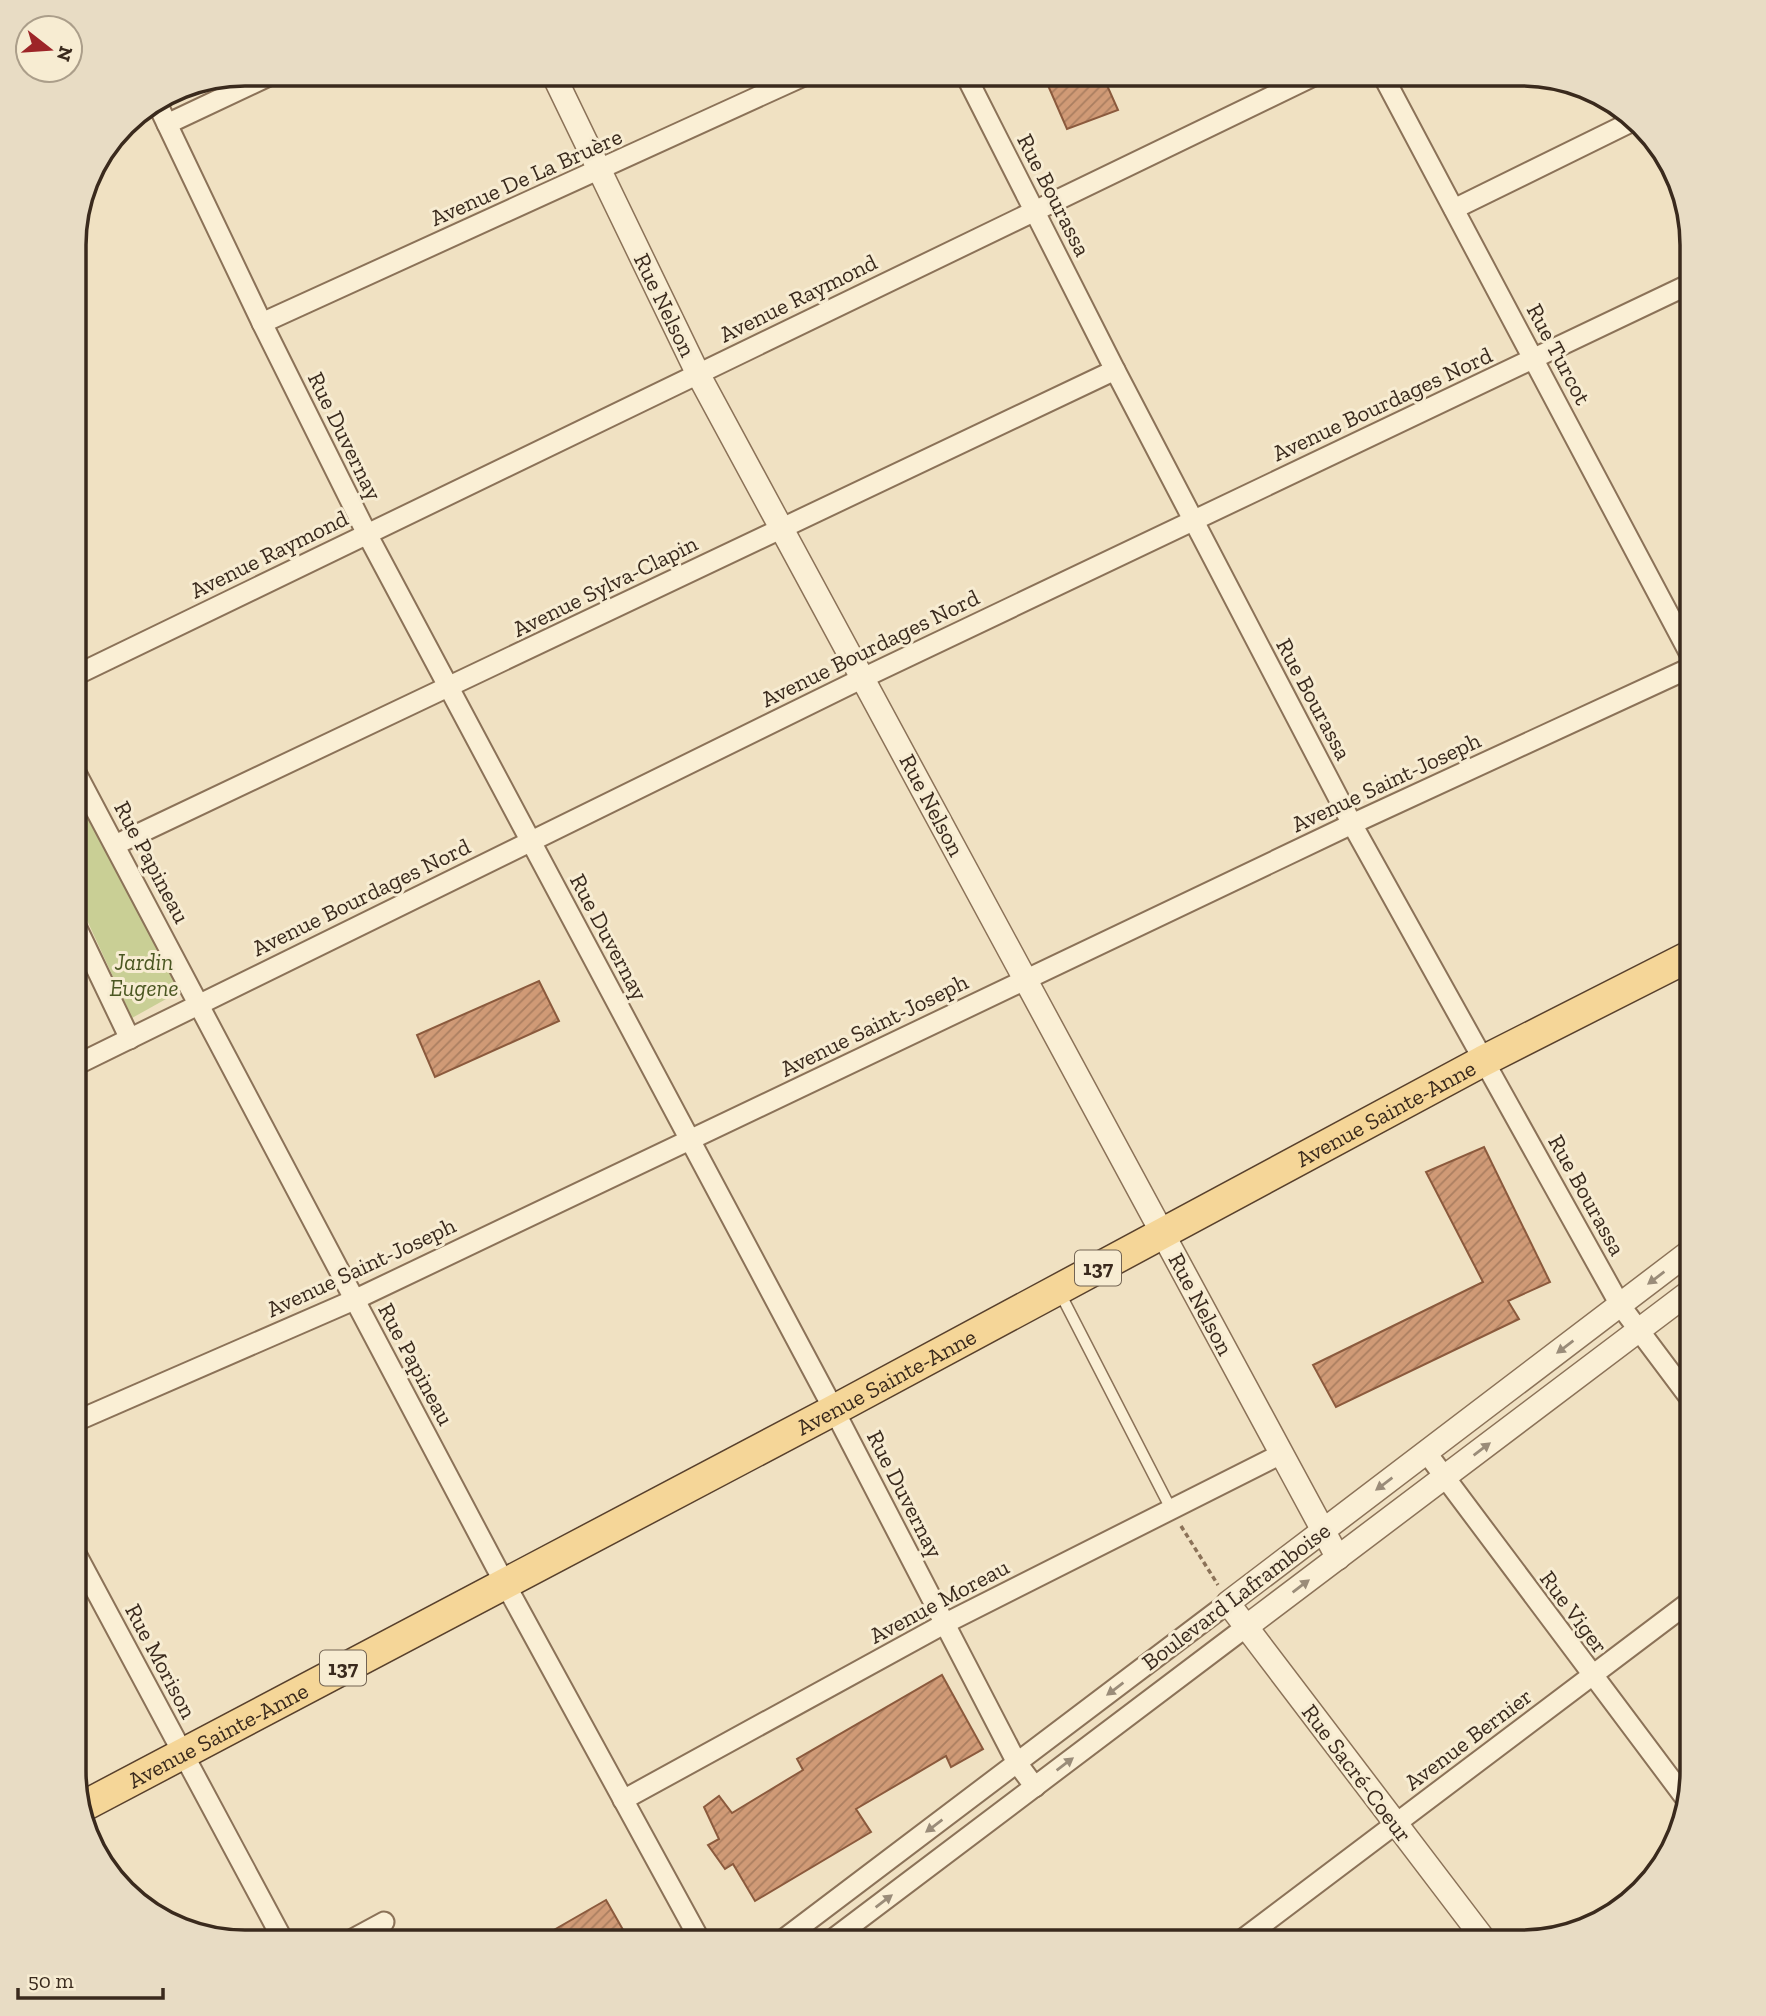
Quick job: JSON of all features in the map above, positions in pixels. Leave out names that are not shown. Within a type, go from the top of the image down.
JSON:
[{"type":"main road","name":"Avenue Sainte-Anne","points":[[89,1803],[834,1410],[1483,1061],[1680,961]]},
{"type":"street","points":[[167,124],[248,86]]},
{"type":"street","name":"Rue Nelson","points":[[559,86],[698,374],[1338,1558]]},
{"type":"street","name":"Avenue De La Bruère","points":[[262,323],[782,86]]},
{"type":"street","name":"Rue Bourassa","points":[[971,86],[1115,370],[1352,824],[1620,1305],[1680,1385]]},
{"type":"street","name":"Avenue Raymond","points":[[86,670],[1293,86]]},
{"type":"street","name":"Rue Turcot","points":[[1388,86],[1680,635]]},
{"type":"street","name":"Rue Duvernay","points":[[160,110],[367,534],[834,1410],[1017,1763],[1035,1787]]},
{"type":"street","points":[[1454,209],[1626,125]]},
{"type":"street","name":"Avenue Bourdages Nord","points":[[86,1060],[863,678],[1680,289]]},
{"type":"street","name":"Avenue Sylva-Clapin","points":[[115,845],[1115,370]]},
{"type":"street","name":"Avenue Saint-Joseph","points":[[86,1417],[354,1300],[1352,824],[1680,673]]},
{"type":"street","name":"Rue Papineau","points":[[86,791],[504,1583],[694,1930]]},
{"type":"street","points":[[86,947],[130,1039]]},
{"type":"street","name":"Boulevard Laframboise","points":[[796,1930],[1017,1763],[1224,1596],[1324,1530],[1680,1259]]},
{"type":"street","name":"Boulevard Laframboise","points":[[845,1930],[1680,1299]]},
{"type":"street","name":"Rue Viger","points":[[1426,1452],[1679,1790]]},
{"type":"street","name":"Avenue Moreau","points":[[623,1800],[944,1624],[1281,1454]]},
{"type":"street","name":"Rue Morison","points":[[86,1572],[278,1930]]},
{"type":"street","name":"Rue Sacré-Coeur","points":[[1224,1596],[1477,1930]]},
{"type":"street","name":"Avenue Bernier","points":[[1255,1930],[1680,1609]]},
{"type":"street","points":[[370,1930],[384,1923]]},
{"type":"lane","points":[[1058,1289],[1171,1509]]},
{"type":"path","points":[[1171,1509],[1224,1596]]},
{"type":"green space","name":"Jardin Eugene","points":[[86,808],[184,989],[132,1018],[86,918]]},
{"type":"building","points":[[1048,86],[1107,86],[1118,110],[1067,129]]},
{"type":"building","points":[[539,981],[559,1021],[435,1077],[417,1035]]},
{"type":"building","points":[[1484,1147],[1550,1282],[1508,1301],[1519,1319],[1336,1407],[1313,1365],[1483,1282],[1426,1172]]},
{"type":"building","points":[[942,1675],[983,1749],[951,1767],[946,1756],[856,1809],[871,1832],[755,1901],[733,1864],[725,1869],[708,1845],[719,1839],[704,1807],[719,1796],[732,1813],[803,1770],[797,1759]]},
{"type":"building","points":[[606,1900],[623,1930],[554,1930]]}]
